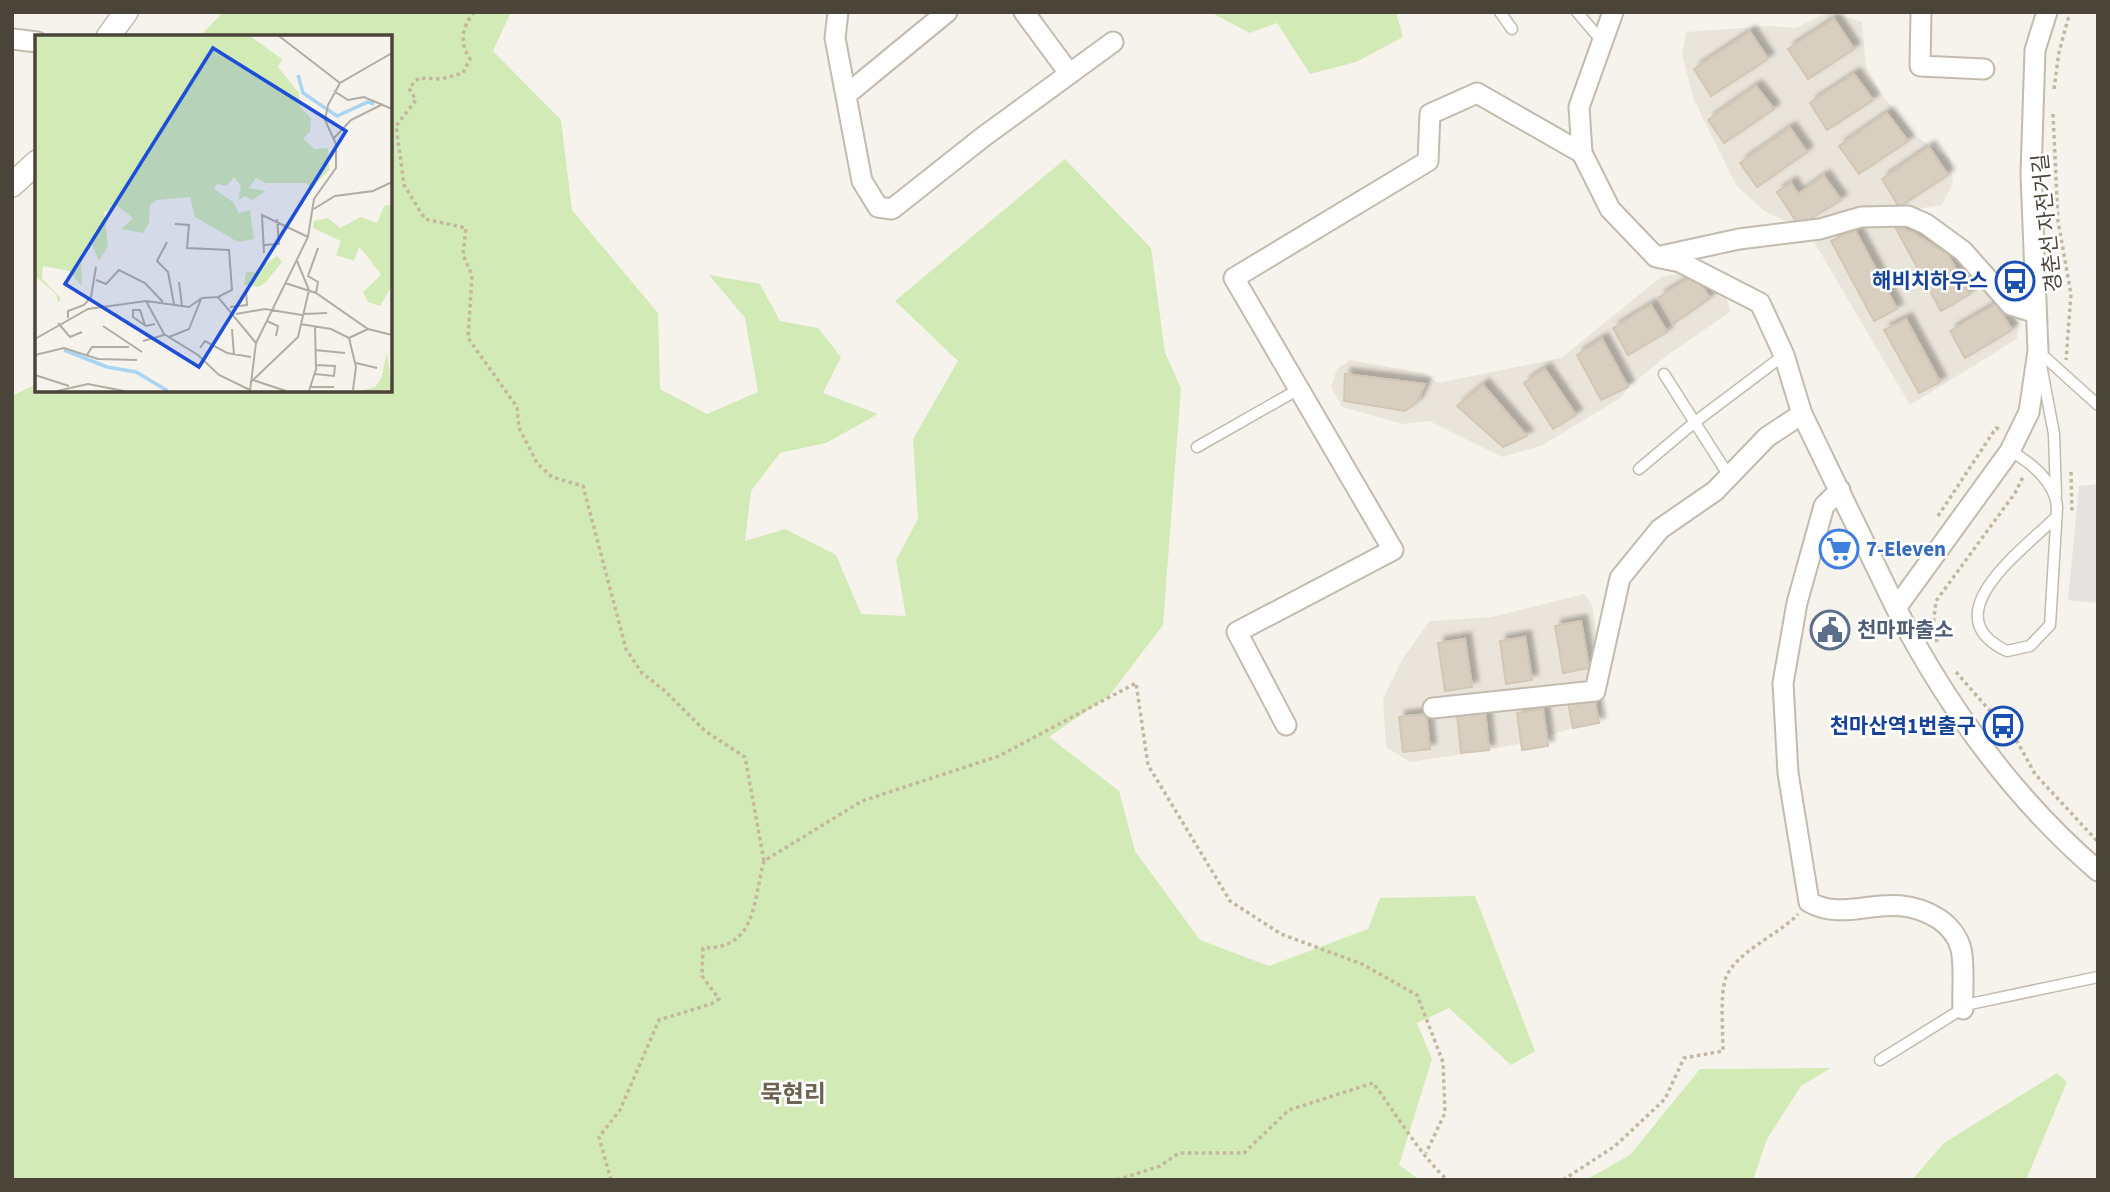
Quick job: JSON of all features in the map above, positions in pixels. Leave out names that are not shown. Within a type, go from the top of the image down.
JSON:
[{"type":"street","points":[[109,35],[126,12]]},
{"type":"street","points":[[838,12],[835,38],[862,181],[878,207],[892,209],[1069,73],[1114,42]]},
{"type":"street","points":[[846,95],[947,12]]},
{"type":"street","points":[[1024,12],[1069,73]]},
{"type":"street","points":[[1613,12],[1579,107],[1582,153],[1610,209],[1656,257],[1680,262],[1760,303],[1784,355],[1802,414],[1928,669],[1983,751],[2061,839],[2098,871]]},
{"type":"street","points":[[1921,12],[1920,66],[1984,69]]},
{"type":"street","points":[[1896,608],[2015,444],[2029,412],[2038,351],[2032,174],[2035,50],[2047,12]]},
{"type":"street","points":[[12,39],[35,42]]},
{"type":"street","points":[[1286,725],[1237,632],[1393,550],[1234,278],[1428,161],[1430,114],[1477,93],[1582,153]]},
{"type":"street","points":[[12,185],[35,164]]},
{"type":"street","points":[[1656,257],[1739,239],[1820,229],[1861,217],[1908,216],[1926,224],[1963,251],[2011,305],[2036,313]]},
{"type":"street","points":[[1433,708],[1595,691],[1620,578],[1660,529],[1715,491],[1768,437],[1802,414]]},
{"type":"street","points":[[1840,490],[1824,506],[1797,603],[1783,683],[1788,773],[1809,902],[1825,911],[1902,904],[1925,911],[1949,926],[1961,948],[1963,1009]]},
{"type":"lane","points":[[1500,12],[1512,29]]},
{"type":"lane","points":[[1577,12],[1601,40]]},
{"type":"lane","points":[[2038,351],[2098,405]]},
{"type":"lane","points":[[2038,351],[2054,434],[2056,517],[2050,625],[2030,646],[2007,651],[1985,637],[1979,628],[1976,607],[1987,588],[2056,517]]},
{"type":"lane","points":[[1639,469],[1695,422],[1784,355]]},
{"type":"lane","points":[[1664,374],[1730,476]]},
{"type":"lane","points":[[1197,447],[1299,390]]},
{"type":"lane","points":[[2015,444],[2056,496]]},
{"type":"lane","points":[[1880,1060],[1963,1009],[1983,1001],[2098,977]]},
{"type":"path","points":[[474,12],[462,35],[464,50],[470,59],[463,73],[441,79],[419,78],[409,88],[416,100],[396,126],[404,185],[425,219],[466,228],[463,255],[471,275],[468,338],[517,407],[519,428],[537,463],[552,477],[583,485],[614,613],[626,649],[642,674],[664,690],[705,731],[745,757],[764,862],[751,921],[743,935],[719,948],[704,947],[702,976],[719,999],[659,1020],[620,1110],[599,1137],[611,1180]]},
{"type":"path","points":[[2053,100],[2059,52],[2070,12]]},
{"type":"path","name":"경춘선 자전거길","points":[[2053,112],[2058,221],[2071,295],[2068,353],[2063,372]]},
{"type":"path","points":[[1933,524],[1996,428],[2015,444]]},
{"type":"path","points":[[2069,463],[2073,485],[2071,521]]},
{"type":"path","points":[[764,862],[862,801],[999,757],[1136,684],[1148,765],[1230,901],[1281,934],[1362,964],[1418,995],[1443,1062],[1445,1113],[1426,1153]]},
{"type":"path","points":[[1563,1180],[1615,1146],[1665,1099],[1684,1058],[1723,1051],[1726,979],[1744,955],[1789,924],[1809,902]]},
{"type":"path","points":[[1118,1180],[1160,1166],[1179,1153],[1244,1153],[1289,1110],[1373,1083],[1426,1153],[1434,1168],[1448,1180]]},
{"type":"shaded area","points":[[1829,12],[1862,22],[1866,67],[1882,95],[1914,135],[1950,159],[1953,183],[1942,205],[1903,211],[1853,207],[1805,230],[1764,211],[1736,185],[1694,100],[1682,55],[1686,32],[1768,26],[1796,28]]},
{"type":"shaded area","name":"해비치하우스","points":[[1912,222],[1949,242],[2018,323],[2017,339],[1910,405],[1813,240],[1867,227]]},
{"type":"shaded area","points":[[1679,273],[1725,290],[1730,312],[1669,354],[1628,387],[1622,397],[1541,446],[1502,457],[1429,421],[1403,424],[1342,407],[1331,387],[1337,369],[1350,360],[1423,373],[1438,383],[1561,358],[1661,277]]},
{"type":"shaded area","points":[[2098,484],[2098,603],[2068,600],[2079,486]]},
{"type":"shaded area","points":[[1584,594],[1592,605],[1601,662],[1601,714],[1581,726],[1519,744],[1457,755],[1410,762],[1386,747],[1383,699],[1403,658],[1430,621],[1492,617]]},
{"type":"green space","points":[[223,12],[511,12],[493,51],[561,120],[572,210],[658,313],[660,389],[707,414],[758,392],[745,318],[709,275],[760,284],[780,321],[818,328],[841,357],[823,393],[878,414],[826,443],[780,453],[751,491],[745,541],[785,529],[836,555],[861,614],[906,616],[896,560],[918,519],[913,439],[958,361],[895,301],[1065,159],[1151,248],[1165,353],[1181,388],[1163,625],[1109,696],[1049,737],[1119,791],[1135,851],[1200,940],[1269,966],[1368,929],[1380,898],[1475,896],[1535,1051],[1511,1065],[1449,1008],[1417,1023],[1432,1059],[1399,1165],[1420,1180],[12,1180],[12,396],[35,385],[35,392],[392,392],[392,35],[201,35]]},
{"type":"green space","points":[[1210,12],[1396,12],[1403,37],[1356,62],[1310,74],[1277,23],[1250,33]]},
{"type":"green space","points":[[1831,1068],[1801,1086],[1767,1139],[1754,1177],[1762,1180],[1586,1180],[1630,1155],[1700,1069]]},
{"type":"green space","points":[[2057,1073],[2067,1082],[2026,1180],[1912,1180],[1944,1143]]},
{"type":"building","points":[[1834,19],[1854,49],[1808,79],[1788,49]]},
{"type":"building","points":[[1750,32],[1768,59],[1711,96],[1694,69]]},
{"type":"building","points":[[1854,74],[1873,100],[1827,130],[1810,103]]},
{"type":"building","points":[[1756,86],[1774,109],[1724,143],[1708,120]]},
{"type":"building","points":[[1887,113],[1908,141],[1859,174],[1839,146]]},
{"type":"building","points":[[1790,128],[1807,152],[1757,187],[1740,163]]},
{"type":"building","points":[[1929,147],[1948,175],[1899,207],[1882,179]]},
{"type":"building","points":[[1824,176],[1841,200],[1799,226],[1777,192],[1791,183],[1798,194]]},
{"type":"building","points":[[1895,227],[1914,233],[1948,255],[1970,294],[1941,311]]},
{"type":"building","points":[[1855,230],[1897,309],[1874,321],[1831,241]]},
{"type":"building","points":[[1694,275],[1710,298],[1673,324],[1659,297]]},
{"type":"building","points":[[1996,304],[2012,330],[1965,358],[1950,331]]},
{"type":"building","points":[[1651,305],[1667,332],[1628,355],[1613,328]]},
{"type":"building","points":[[1906,319],[1940,382],[1919,393],[1884,330]]},
{"type":"building","points":[[1602,339],[1628,387],[1601,400],[1577,355]]},
{"type":"building","points":[[1545,369],[1576,415],[1553,429],[1524,383]]},
{"type":"building","points":[[1345,374],[1425,384],[1417,402],[1405,411],[1344,401]]},
{"type":"building","points":[[1483,385],[1527,436],[1503,447],[1457,406]]},
{"type":"building","points":[[1581,621],[1589,668],[1563,673],[1555,626]]},
{"type":"building","points":[[1525,637],[1532,680],[1506,684],[1500,641]]},
{"type":"building","points":[[1465,639],[1472,687],[1445,691],[1438,643]]},
{"type":"building","points":[[1595,701],[1599,723],[1573,728],[1568,702]]},
{"type":"building","points":[[1543,709],[1548,746],[1522,750],[1517,713]]},
{"type":"building","points":[[1485,711],[1489,750],[1461,753],[1457,714]]},
{"type":"building","points":[[1426,714],[1430,749],[1403,752],[1399,717]]},
{"type":"place","name":"해비치하우스","points":[[2015,281]]},
{"type":"place","name":"7-Eleven","points":[[1839,549]]},
{"type":"place","name":"천마파출소","points":[[1830,630]]},
{"type":"place","name":"천마산역1번출구","points":[[2003,726]]},
{"type":"district","name":"묵현리","points":[[793,1094]]}]
